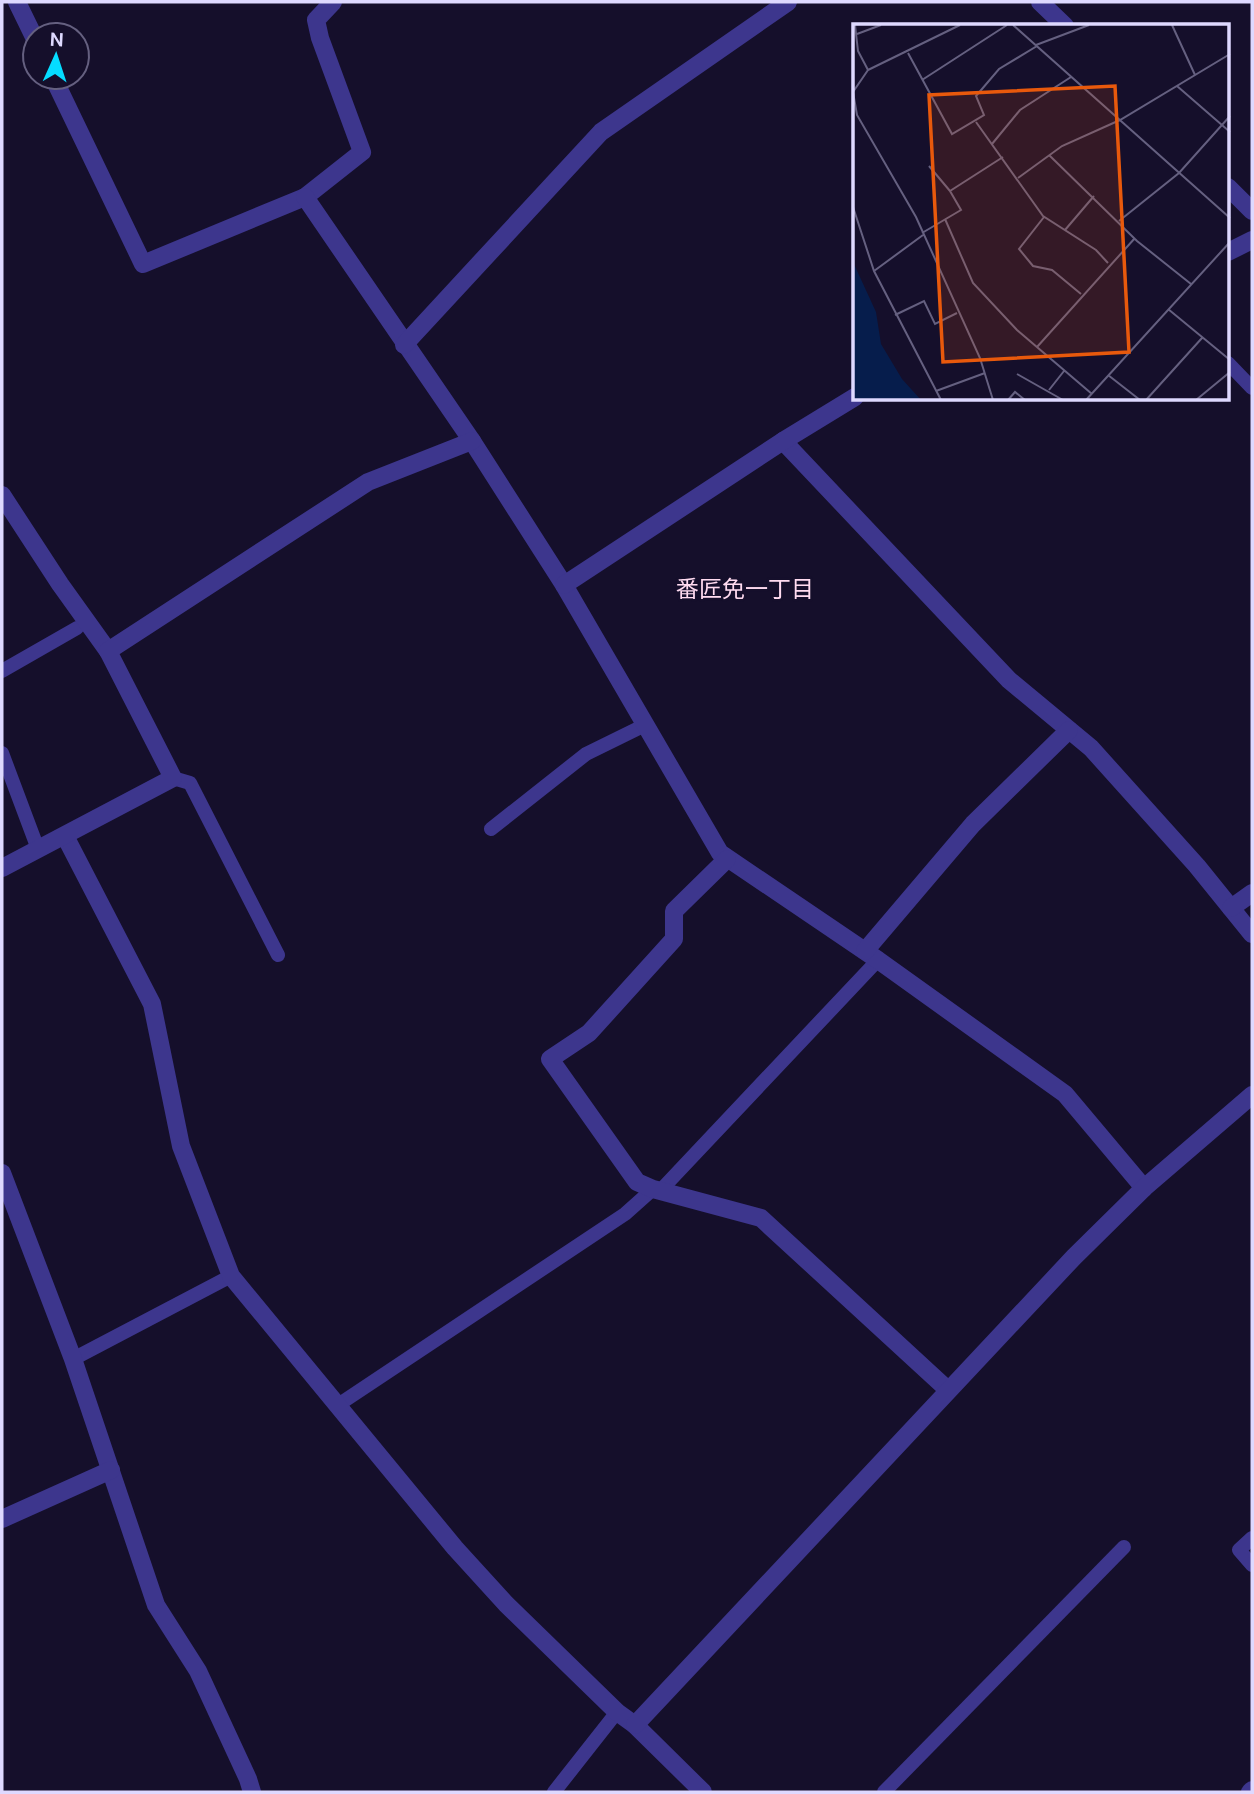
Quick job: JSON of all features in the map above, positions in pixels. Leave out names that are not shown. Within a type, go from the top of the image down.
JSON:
[{"type":"street","points":[[17,2],[26,21]]},
{"type":"street","points":[[60,91],[143,264],[304,197],[362,152],[320,38],[316,20],[333,2]]},
{"type":"street","points":[[404,345],[601,132],[788,2]]},
{"type":"street","points":[[1041,2],[1063,24]]},
{"type":"street","points":[[1230,189],[1252,211]]},
{"type":"street","points":[[304,197],[472,441],[564,585],[720,853],[1065,1094],[1144,1188]]},
{"type":"street","points":[[1230,251],[1252,240]]},
{"type":"street","points":[[564,585],[853,398]]},
{"type":"street","points":[[108,651],[368,482],[472,441]]},
{"type":"street","points":[[783,441],[1009,680],[1091,748],[1198,866],[1252,934]]},
{"type":"street","points":[[2,495],[108,651],[173,778],[2,868]]},
{"type":"street","points":[[2,515],[87,641],[108,651]]},
{"type":"street","points":[[871,956],[973,824],[1069,730]]},
{"type":"street","points":[[65,836],[152,1004],[181,1146],[231,1276],[455,1548],[506,1604],[703,1792]]},
{"type":"street","points":[[727,859],[674,911],[674,939],[589,1033],[550,1059],[638,1182],[657,1190],[761,1218],[948,1390]]},
{"type":"street","points":[[1231,908],[1252,892]]},
{"type":"street","points":[[635,1725],[876,1471],[948,1390],[1144,1188],[1252,1095]]},
{"type":"street","points":[[2,1173],[73,1359],[156,1605],[198,1671],[252,1792]]},
{"type":"street","points":[[2,1518],[111,1470]]},
{"type":"lane","points":[[1230,365],[1252,388]]},
{"type":"lane","points":[[2,671],[77,628]]},
{"type":"lane","points":[[491,829],[586,754],[645,725]]},
{"type":"lane","points":[[2,753],[38,849]]},
{"type":"lane","points":[[173,778],[190,783],[278,955]]},
{"type":"lane","points":[[338,1405],[657,1190],[871,956]]},
{"type":"lane","points":[[73,1359],[231,1276]]},
{"type":"lane","points":[[1252,1538],[1239,1550],[1252,1565]]},
{"type":"lane","points":[[884,1792],[1124,1547]]},
{"type":"lane","points":[[554,1792],[617,1712]]},
{"type":"district","name":"番匠免一丁目","points":[[745,589]]}]
